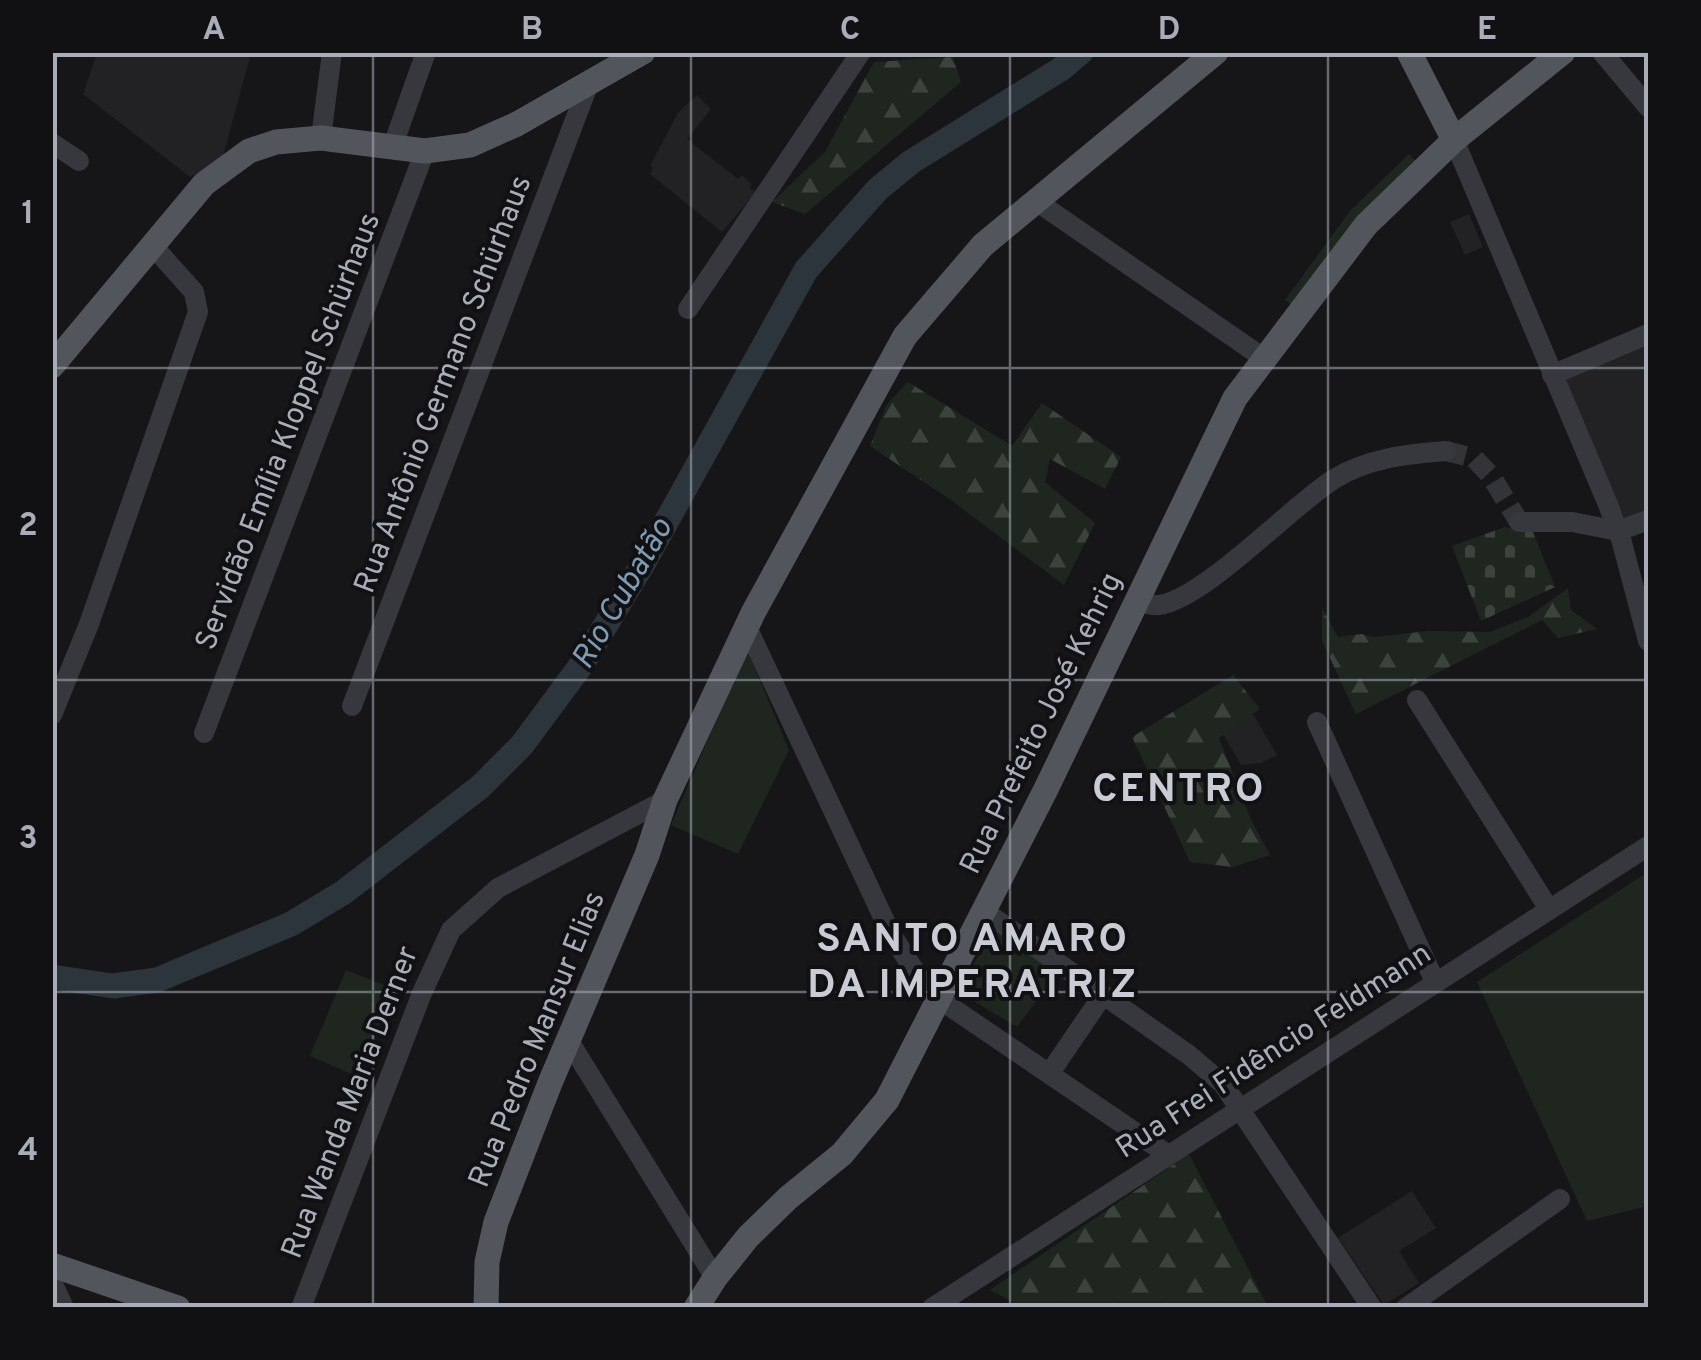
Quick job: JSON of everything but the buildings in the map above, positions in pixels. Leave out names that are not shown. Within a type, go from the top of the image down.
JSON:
[{"type":"main road","points":[[52,366],[204,184],[234,160],[276,142],[322,138],[426,151],[480,142],[643,52]]},
{"type":"main road","name":"Rua Pedro Mansur Elias","points":[[486,1308],[487,1262],[496,1222],[665,800],[746,626],[906,336],[983,246],[1216,52]]},
{"type":"main road","points":[[1410,52],[1454,140]]},
{"type":"main road","name":"Rua Prefeito José Kehrig","points":[[696,1308],[715,1278],[763,1222],[827,1168],[874,1120],[984,911],[1234,398],[1366,224],[1454,140],[1563,52]]},
{"type":"main road","points":[[52,1266],[178,1308]]},
{"type":"street","points":[[322,138],[332,52]]},
{"type":"street","points":[[392,148],[426,52]]},
{"type":"street","points":[[688,309],[861,52]]},
{"type":"street","points":[[1602,52],[1648,107]]},
{"type":"street","name":"Rua Antônio Germano Schürhaus","points":[[352,706],[589,83]]},
{"type":"street","points":[[1454,140],[1618,531],[1648,641]]},
{"type":"street","points":[[52,143],[79,161]]},
{"type":"street","name":"Servidão Emília Kloppel Schürhaus","points":[[204,733],[426,151]]},
{"type":"street","points":[[1036,201],[1264,359]]},
{"type":"street","points":[[52,715],[89,624],[198,312],[194,292],[152,245]]},
{"type":"street","points":[[1552,375],[1648,334]]},
{"type":"street","points":[[1136,600],[1152,605],[1176,599],[1226,567],[1265,531],[1335,478],[1400,454],[1446,451]]},
{"type":"street","points":[[1518,522],[1572,522],[1618,531],[1648,520]]},
{"type":"street","points":[[746,626],[892,934],[918,976],[939,999],[1167,1154]]},
{"type":"street","points":[[1417,700],[1550,909]]},
{"type":"street","points":[[1317,722],[1435,982]]},
{"type":"street","name":"Rua Wanda Maria Derner","points":[[301,1308],[422,992],[451,930],[498,888],[665,800]]},
{"type":"street","points":[[611,829],[635,827],[652,840]]},
{"type":"street","name":"Rua Frei Fidêncio Feldmann","points":[[932,1308],[1648,846]]},
{"type":"street","points":[[984,911],[1208,1070],[1240,1107],[1372,1308]]},
{"type":"street","points":[[1049,1074],[1103,995]]},
{"type":"street","points":[[568,1041],[715,1278]]},
{"type":"street","points":[[1406,1308],[1560,1199]]},
{"type":"street","points":[[52,1282],[64,1308]]},
{"type":"shaded area","points":[[97,53],[251,53],[222,160],[190,177],[83,94]]},
{"type":"shaded area","points":[[697,95],[711,109],[687,139],[738,179],[742,175],[756,192],[722,232],[650,174],[654,168],[650,166],[678,113]]},
{"type":"shaded area","points":[[1469,214],[1483,247],[1465,255],[1450,222]]},
{"type":"shaded area","points":[[1648,343],[1648,514],[1626,523],[1564,376]]},
{"type":"shaded area","points":[[1253,714],[1277,755],[1261,763],[1241,765],[1223,734]]},
{"type":"shaded area","points":[[1412,1191],[1436,1228],[1399,1251],[1419,1283],[1384,1305],[1338,1238]]},
{"type":"green space","points":[[953,57],[961,82],[805,214],[772,202],[825,152],[874,62]]},
{"type":"green space","points":[[1409,154],[1419,165],[1297,309],[1285,300],[1350,211]]},
{"type":"green space","points":[[908,382],[1012,446],[1042,403],[1121,457],[1105,489],[1050,459],[1045,482],[1095,523],[1064,585],[951,500],[870,446],[887,404]]},
{"type":"green space","points":[[1505,527],[1533,532],[1555,587],[1481,621],[1452,546]]},
{"type":"green space","points":[[1568,588],[1571,610],[1597,629],[1558,638],[1542,620],[1356,714],[1322,641],[1322,608],[1338,637],[1428,631],[1490,632],[1528,617]]},
{"type":"green space","points":[[747,649],[789,750],[738,854],[671,825]]},
{"type":"green space","points":[[1233,675],[1260,709],[1219,738],[1252,822],[1270,855],[1233,867],[1190,862],[1132,737]]},
{"type":"green space","points":[[1648,872],[1648,1206],[1587,1221],[1477,982]]},
{"type":"green space","points":[[998,929],[1059,970],[1017,1027],[955,990]]},
{"type":"green space","points":[[346,970],[394,989],[358,1077],[310,1056]]},
{"type":"green space","points":[[1189,1154],[1268,1307],[1022,1307],[990,1290]]},
{"type":"waterway","name":"Rio Cubatão","points":[[52,977],[113,986],[157,980],[291,924],[344,892],[480,787],[522,745],[582,664],[644,562],[806,270],[878,189],[911,162],[1061,69],[1081,52]]},
{"type":"tunnel","points":[[1446,451],[1474,458],[1491,476],[1519,522]]},
{"type":"district","name":"CENTRO","points":[[1179,787]]},
{"type":"district","name":"SANTO AMARO DA IMPERATRIZ","points":[[973,960]]}]
